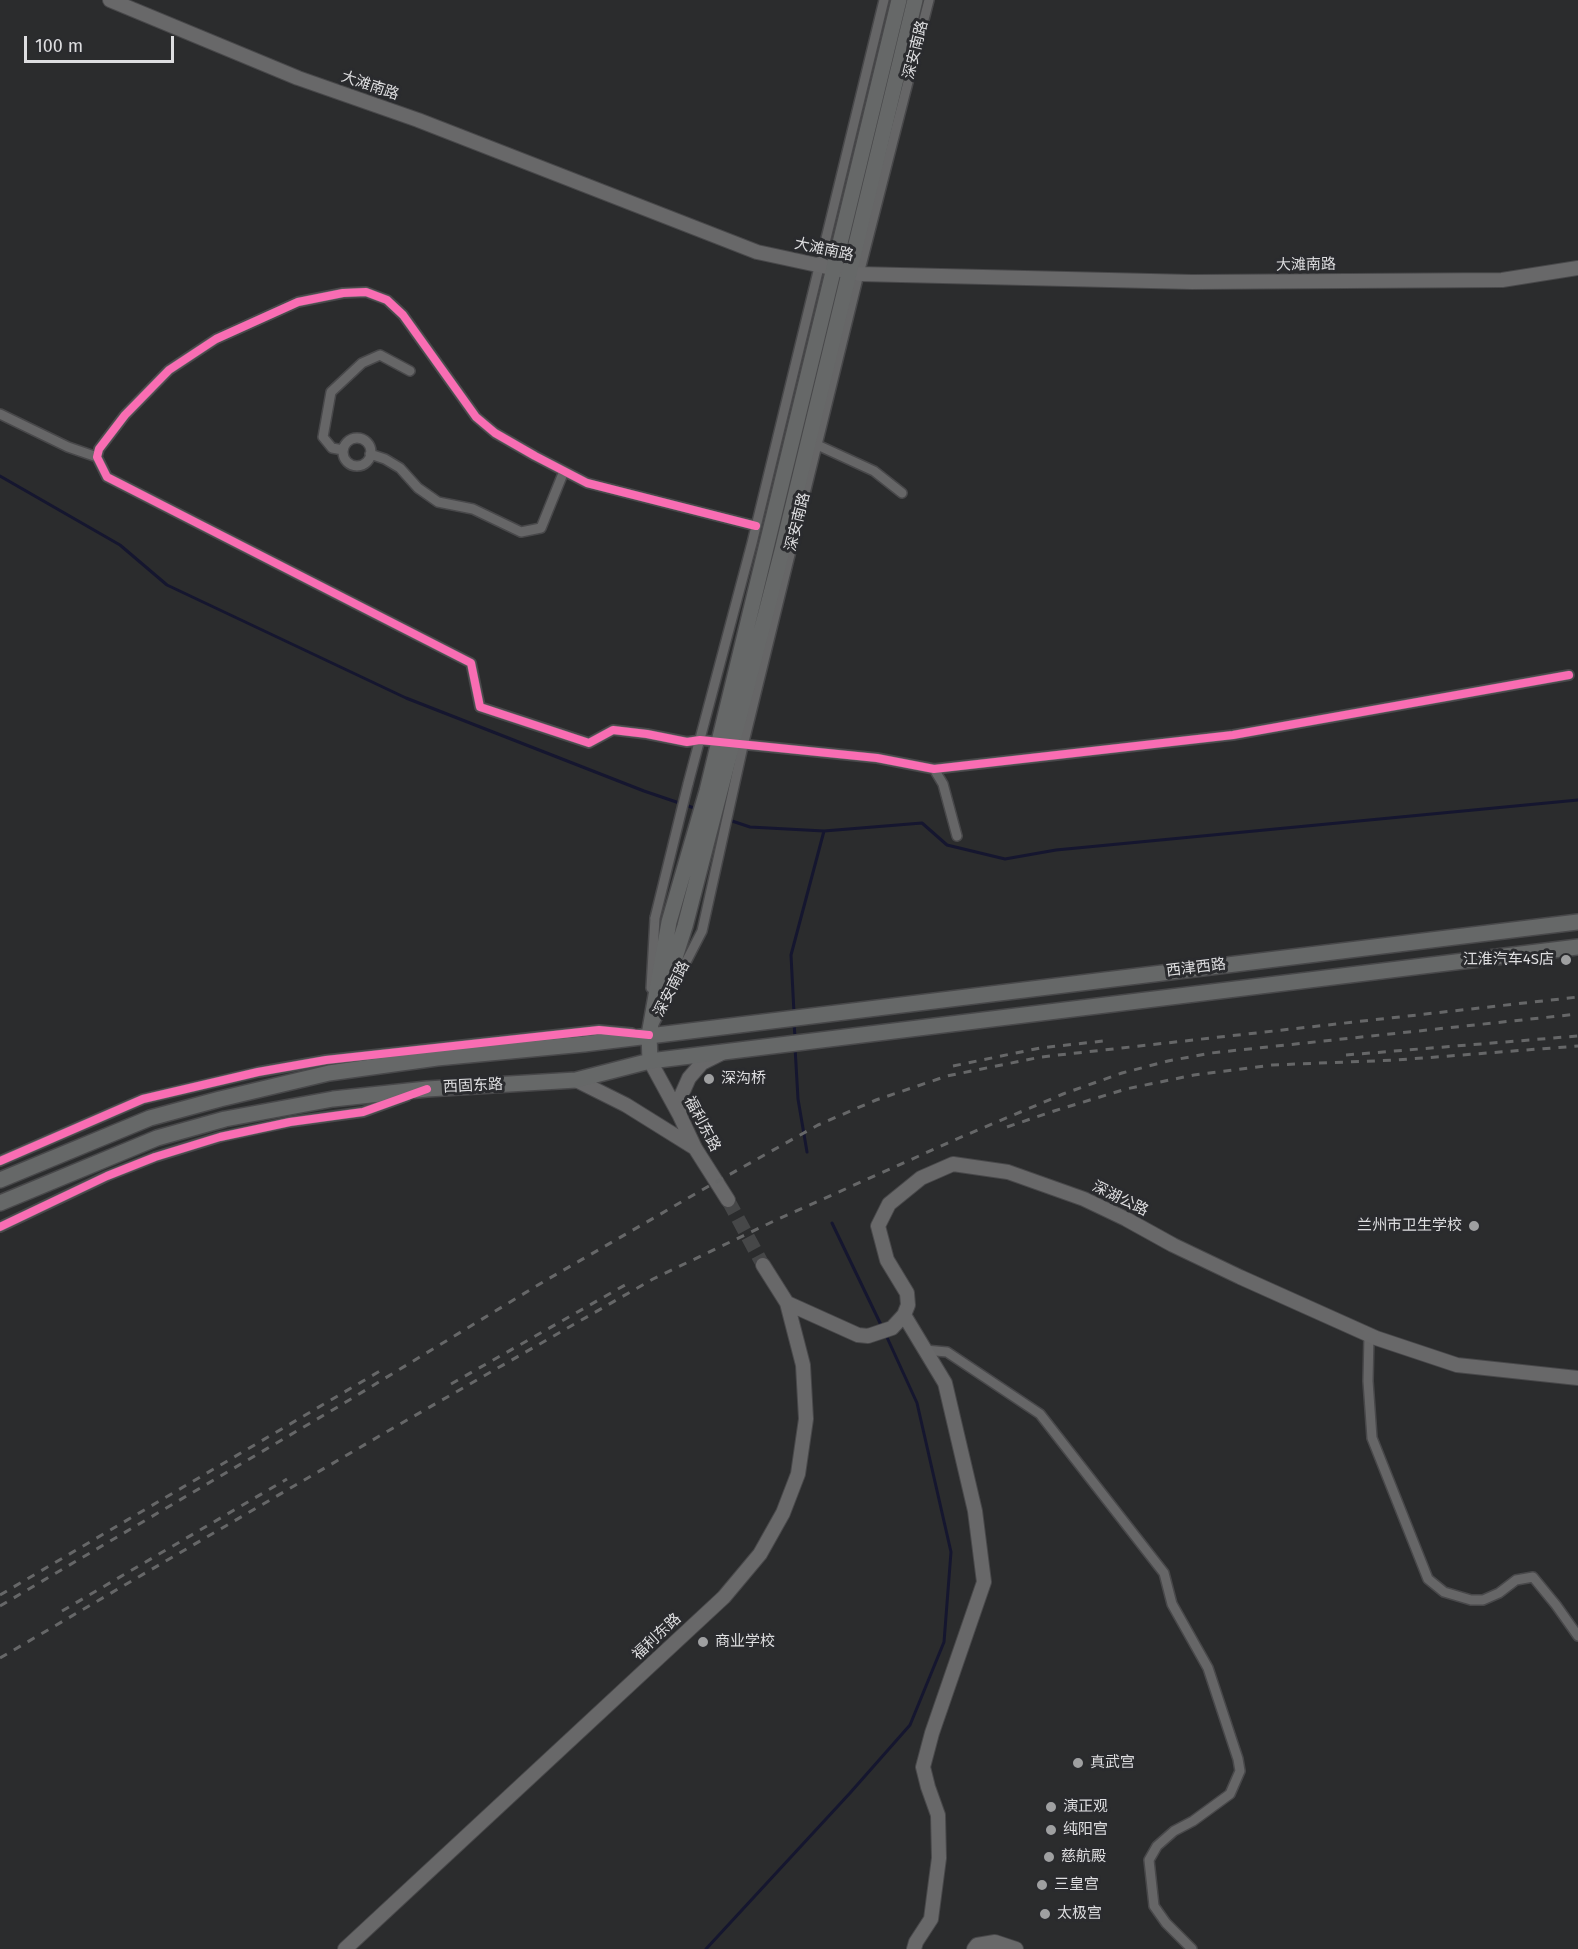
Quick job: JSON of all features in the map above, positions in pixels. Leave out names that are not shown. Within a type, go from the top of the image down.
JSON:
[{"type":"main road","name":"大滩南路","points":[[111,0],[298,78],[418,120],[757,252],[854,273],[1216,282],[1502,280],[1578,268]]},
{"type":"main road","name":"深安南路","points":[[731,744],[827,267],[899,0]]},
{"type":"main road","name":"深安南路","points":[[649,1035],[685,926],[731,744],[813,443],[854,273],[915,0]]},
{"type":"main road","name":"深安南路","points":[[649,1035],[662,920],[719,794]]},
{"type":"main road","name":"西津西路","points":[[815,1015],[1578,922]]},
{"type":"main road","name":"西津西路","points":[[817,1041],[1578,947]]},
{"type":"main road","name":"西固东路","points":[[0,1180],[150,1118],[329,1073],[437,1058],[584,1044],[815,1015]]},
{"type":"main road","points":[[649,1035],[650,1061]]},
{"type":"main road","name":"西固东路","points":[[0,1203],[157,1138],[225,1119],[333,1100],[427,1089],[576,1080],[650,1061],[817,1041]]},
{"type":"main road","points":[[680,1116],[681,1096],[689,1078],[702,1063],[720,1054]]},
{"type":"main road","name":"福利东路","points":[[650,1061],[695,1148],[728,1200]]},
{"type":"main road","points":[[576,1080],[626,1105],[695,1148]]},
{"type":"main road","name":"深湖公路","points":[[903,1315],[908,1305],[907,1293],[887,1260],[878,1226],[889,1204],[897,1197],[921,1178],[953,1164],[1008,1172],[1083,1199],[1230,1273],[1369,1335],[1457,1365],[1578,1378]]},
{"type":"main road","name":"福利东路","points":[[345,1949],[724,1597],[760,1554],[783,1513],[798,1474],[806,1419],[803,1365],[787,1303],[763,1264]]},
{"type":"main road","points":[[787,1303],[858,1335],[868,1336],[892,1328],[903,1315],[945,1383],[975,1511],[984,1582],[932,1733],[923,1767],[938,1815],[939,1858],[931,1919],[914,1949]]},
{"type":"main road","points":[[974,1949],[977,1945],[995,1942],[1016,1949]]},
{"type":"street","name":"深安南路","points":[[662,920],[688,784],[827,267],[884,0]]},
{"type":"street","name":"深安南路","points":[[854,273],[929,0]]},
{"type":"street","points":[[756,526],[587,483],[495,433],[476,417],[403,315],[387,300],[366,292],[342,293],[298,302],[216,339],[169,370],[125,415],[99,449],[97,456],[107,477],[471,663],[480,707],[589,743],[613,730],[687,742],[700,740],[878,758],[934,769],[1233,735],[1569,675]]},
{"type":"street","points":[[343,450],[332,448],[323,437],[331,392],[362,363],[380,355],[410,371]]},
{"type":"street","points":[[0,414],[68,447],[97,456]]},
{"type":"street","points":[[359,438],[368,444],[370,454],[365,463],[355,465],[346,460],[343,450],[349,441],[359,438]]},
{"type":"street","points":[[813,443],[874,471],[902,493]]},
{"type":"street","points":[[370,454],[385,459],[400,468],[417,488],[438,502],[473,509],[521,532],[541,528],[564,471]]},
{"type":"street","points":[[934,769],[943,784],[957,836]]},
{"type":"street","name":"深安南路","points":[[649,1035],[702,931],[719,794]]},
{"type":"street","points":[[0,1161],[143,1099],[258,1072],[326,1060],[598,1030],[649,1035]]},
{"type":"street","points":[[0,1227],[108,1176],[155,1157],[232,1135],[290,1122],[363,1112],[427,1089]]},
{"type":"street","points":[[1369,1335],[1368,1381],[1372,1438],[1428,1579],[1444,1592],[1471,1600],[1483,1600],[1516,1580],[1533,1577],[1578,1636]]},
{"type":"street","points":[[925,1350],[947,1352],[1040,1414],[1164,1573],[1172,1604],[1208,1668],[1240,1771],[1230,1794],[1156,1846],[1149,1860],[1154,1906],[1166,1923],[1192,1949]]},
{"type":"waterway","points":[[0,476],[120,545],[167,585],[406,698],[644,791],[697,809]]},
{"type":"waterway","points":[[717,816],[750,827],[824,831],[922,823],[947,845],[1005,859],[1056,850],[1578,800]]},
{"type":"waterway","points":[[794,1013],[791,955],[824,831]]},
{"type":"waterway","points":[[794,1023],[795,1037]]},
{"type":"waterway","points":[[795,1047],[798,1099],[807,1152]]},
{"type":"waterway","points":[[832,1223],[882,1327]]},
{"type":"waterway","points":[[706,1949],[910,1725],[944,1642],[951,1552],[917,1403],[885,1333]]},
{"type":"tunnel","points":[[728,1200],[763,1265]]},
{"type":"railway","points":[[0,1606],[341,1405],[543,1282],[709,1186],[818,1125],[876,1100],[947,1076],[1041,1057],[1578,997]]},
{"type":"railway","points":[[0,1658],[653,1279],[774,1221],[1063,1094],[1122,1073],[1211,1053],[1578,1014]]},
{"type":"railway","points":[[1346,1055],[1578,1036]]},
{"type":"railway","points":[[953,1066],[1040,1048],[1103,1041]]},
{"type":"railway","points":[[1007,1127],[1126,1089],[1194,1075],[1272,1065],[1397,1060],[1578,1046]]},
{"type":"railway","points":[[451,1384],[625,1285]]},
{"type":"railway","points":[[0,1595],[380,1371]]},
{"type":"railway","points":[[62,1611],[287,1479]]},
{"type":"cycle path","points":[[756,526],[587,483],[495,433],[476,417],[403,315],[387,300],[366,292],[343,293],[298,302],[216,339],[169,370],[125,415],[99,449],[97,457],[107,477],[471,663],[480,707],[589,743],[613,730],[687,742],[700,740],[877,758],[934,769],[1233,735],[1569,675]]},
{"type":"cycle path","points":[[0,1161],[143,1099],[258,1072],[326,1060],[599,1030],[649,1035]]},
{"type":"cycle path","points":[[0,1227],[107,1176],[155,1157],[220,1137],[290,1122],[363,1112],[427,1089]]},
{"type":"place","name":"江淮汽车4S店","points":[[1566,960]]},
{"type":"place","name":"深沟桥","points":[[709,1079]]},
{"type":"place","name":"兰州市卫生学校","points":[[1474,1226]]},
{"type":"place","name":"商业学校","points":[[703,1642]]},
{"type":"place","name":"真武宫","points":[[1078,1763]]},
{"type":"place","name":"演正观","points":[[1051,1807]]},
{"type":"place","name":"纯阳宫","points":[[1051,1830]]},
{"type":"place","name":"慈航殿","points":[[1049,1857]]},
{"type":"place","name":"三皇宫","points":[[1042,1885]]},
{"type":"place","name":"太极宫","points":[[1045,1914]]}]
